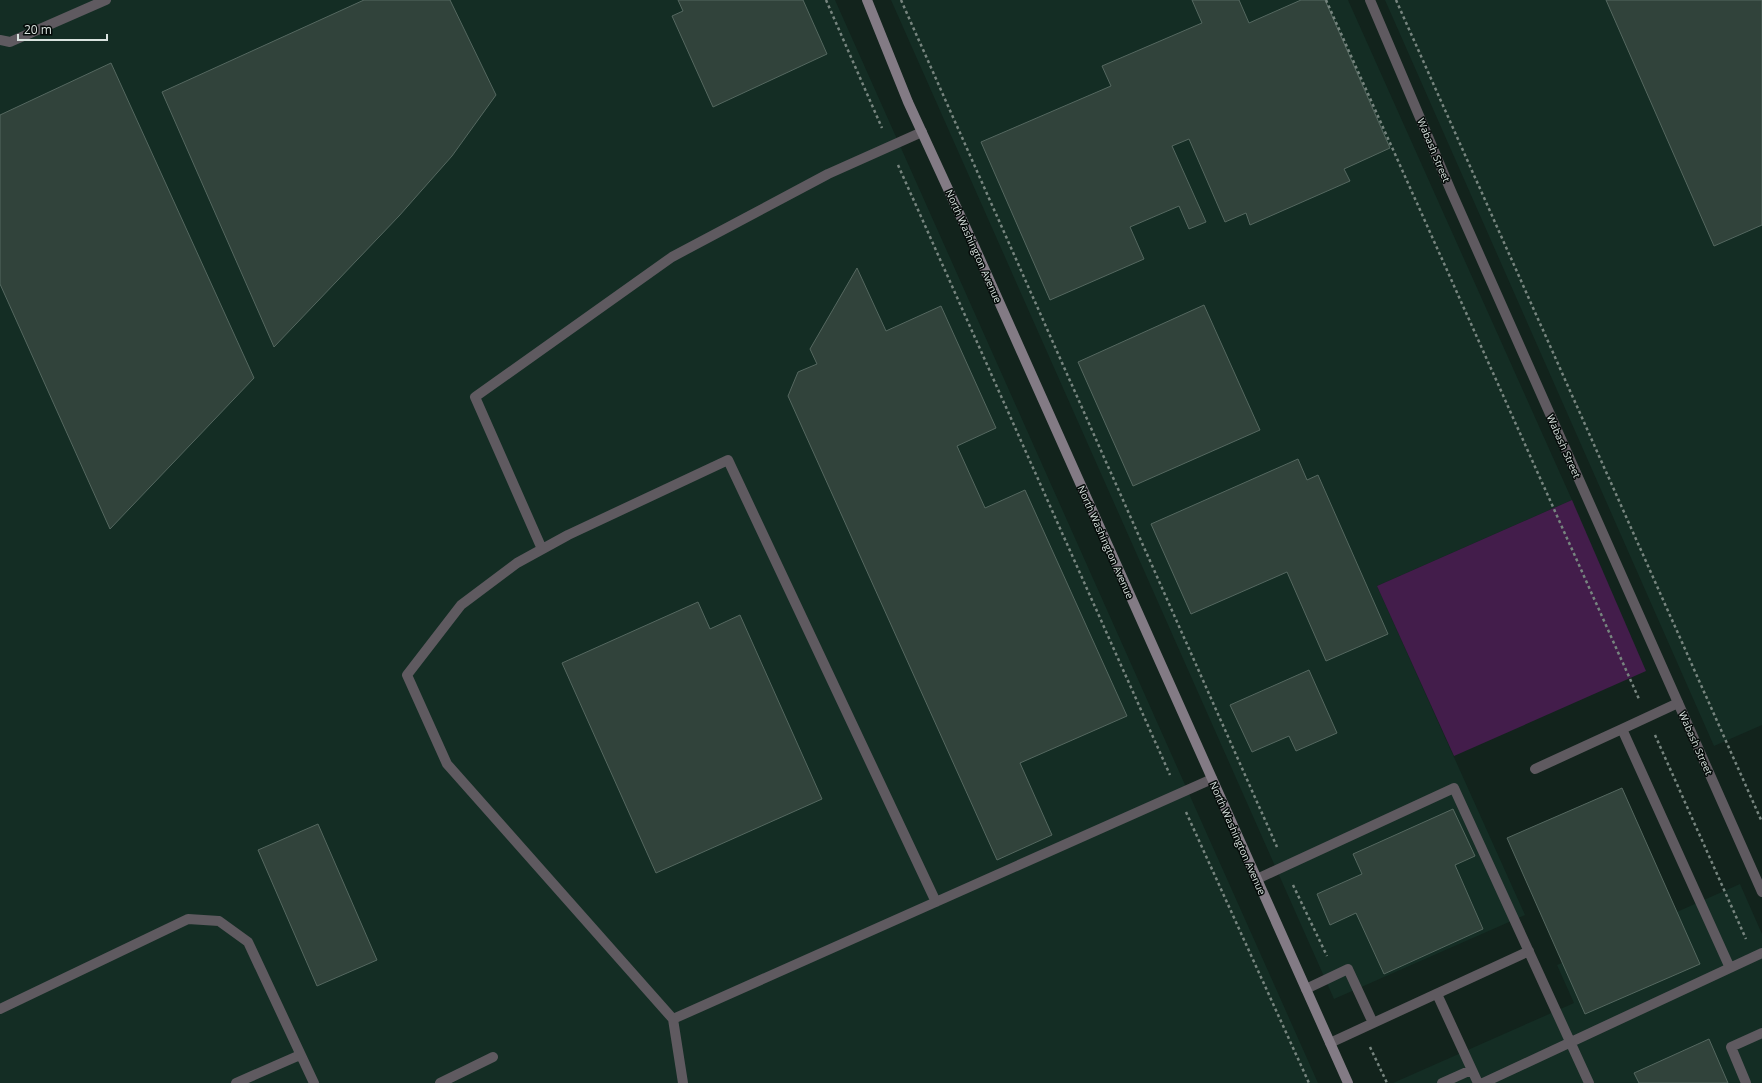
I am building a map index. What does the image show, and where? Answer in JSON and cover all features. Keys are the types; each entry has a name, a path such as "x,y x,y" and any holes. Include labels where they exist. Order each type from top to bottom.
{"street":[{"path":"0,40 10,42 106,0"},
{"name":"North Washington Avenue","path":"867,0 922,132 1348,1083"},
{"name":"Wabash Street","path":"1370,0 1451,191 1762,892"},
{"path":"542,549 475,398 672,257 828,174 922,132"},
{"path":"683,1083 673,1019 447,764 407,675 461,605 517,563 542,549 728,460 936,902"},
{"path":"1535,769 1678,703"},
{"path":"1622,729 1730,968"},
{"path":"673,1019 1212,779"},
{"path":"1257,879 1454,788 1589,1083"},
{"path":"0,1009 188,919 219,921 248,942 314,1083"},
{"path":"1330,1043 1528,951"},
{"path":"1482,1083 1571,1043 1758,954"},
{"path":"1306,989 1348,969 1373,1023"},
{"path":"1436,994 1478,1083"},
{"path":"1746,1083 1731,1047 1762,1033"},
{"path":"236,1083 300,1055"},
{"path":"440,1083 493,1057"},
{"path":"1442,1083 1471,1070"}],"path":[{"path":"826,0 1178,794 1309,1083"},
{"path":"901,0 1285,866 1336,975"},
{"path":"1326,0 1647,717 1758,954"},
{"path":"1396,0 1762,822"},
{"path":"1361,1029 1387,1083"}],"shaded area":[{"path":"0,0 835,0 1318,1083 0,1083"},
{"path":"891,0 1348,0 1572,500 1377,586 1525,915 1334,999"},
{"path":"1385,0 1762,0 1762,725 1714,746"},
{"path":"1572,500 1646,671 1454,756 1377,586"},
{"path":"1740,884 1762,934 1762,1083 1393,1083 1574,1003 1557,965"}],"building":[{"path":"364,0 450,0 496,95 452,156 399,216 274,347 162,92"},
{"path":"678,0 803,0 827,54 713,107 672,16 683,11"},
{"path":"1192,0 1239,0 1249,23 1301,0 1325,0 1390,148 1344,169 1350,181 1250,225 1246,213 1225,222 1189,139 1172,146 1206,222 1189,229 1179,206 1130,227 1144,259 1050,300 981,142 1111,86 1102,66 1202,23"},
{"path":"1606,0 1762,0 1762,225 1714,246"},
{"path":"111,63 254,378 110,529 0,284 0,115"},
{"path":"857,268 886,331 941,306 996,428 957,446 985,508 1025,490 1127,716 1020,763 1052,835 997,860 788,396 798,372 817,364 810,349"},
{"path":"1204,305 1260,430 1133,486 1078,362"},
{"path":"1298,459 1307,480 1318,475 1388,634 1326,661 1287,572 1191,614 1151,524"},
{"path":"698,602 710,629 740,615 822,799 656,873 562,663"},
{"path":"1309,670 1337,733 1296,751 1289,736 1252,752 1230,705"},
{"path":"1622,788 1700,964 1585,1014 1507,838"},
{"path":"1453,809 1475,856 1455,865 1483,929 1384,974 1356,913 1330,925 1317,894 1362,874 1353,854"},
{"path":"318,824 377,960 317,986 258,850"},
{"path":"1709,1039 1728,1083 1639,1083 1634,1073"}]}
